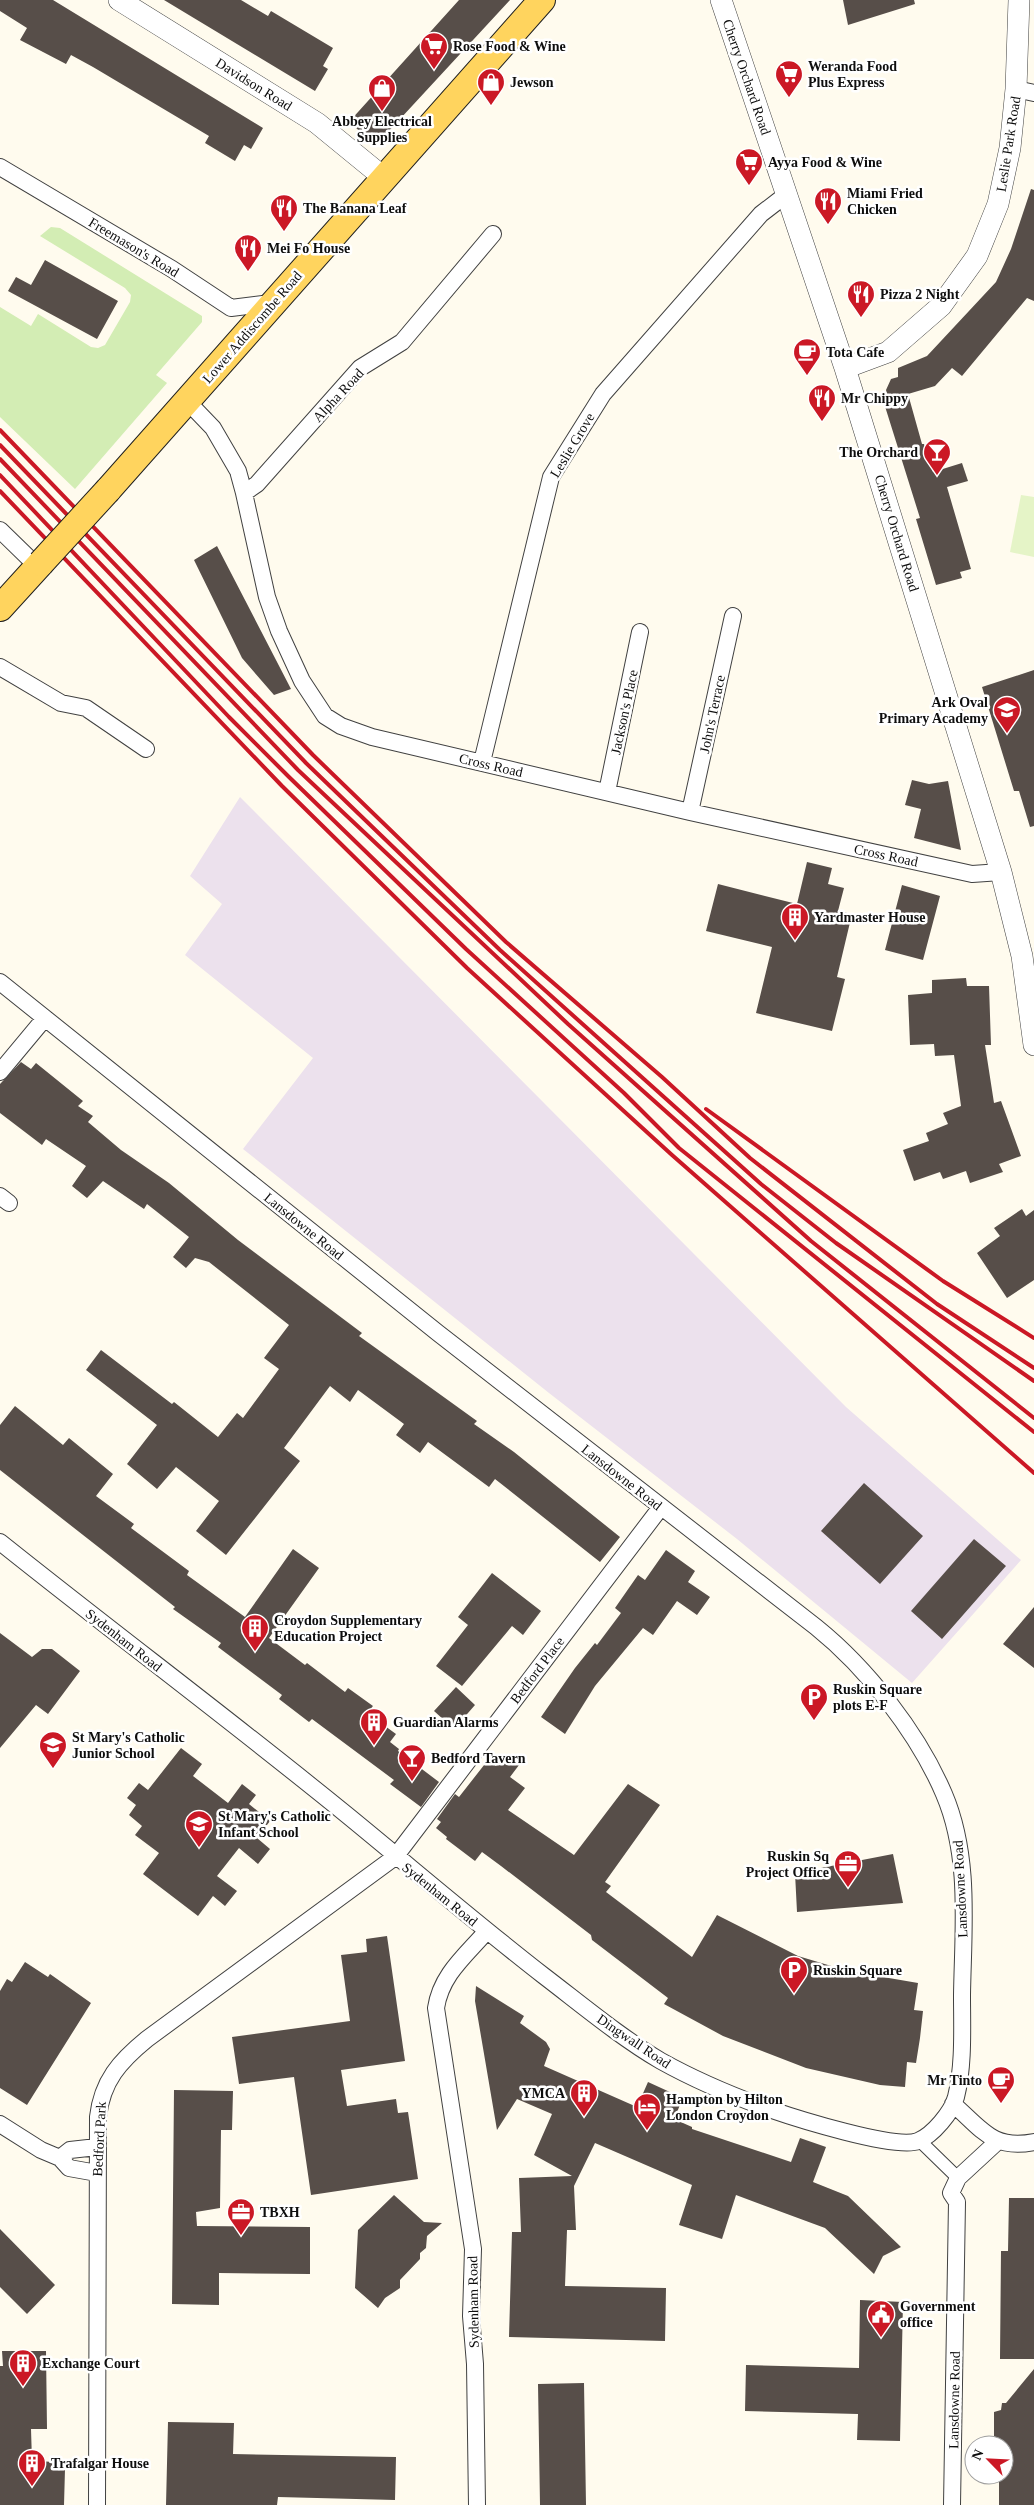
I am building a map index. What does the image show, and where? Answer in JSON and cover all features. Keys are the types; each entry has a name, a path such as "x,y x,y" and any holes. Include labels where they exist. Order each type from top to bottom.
{"main road":[{"name":"Lower Addiscombe Road","path":"0,608 188,402 271,303 534,3"}],"street":[{"name":"Davidson Road","path":"119,0 317,123 383,177"},
{"name":"Cherry Orchard Road","path":"721,0 788,194 845,368 1001,872 1022,956 1034,1045"},
{"name":"Leslie Park Road","path":"845,368 888,352 921,324 941,306 977,256 998,204 1025,91 1019,0"},
{"name":"Freemason's Road","path":"0,167 172,269 231,308 271,303"},
{"name":"Leslie Grove","path":"482,762 551,477 603,394 761,214 788,194"},
{"name":"Alpha Road","path":"244,493 257,484 360,368 402,342 493,234"},
{"name":"Cross Road","path":"188,402 213,428 238,471 267,598 293,664 319,709 334,722 372,737 690,812 972,874 1001,872"},
{"path":"0,530 39,565"},
{"name":"John's Terrace","path":"690,812 733,616"},
{"name":"Jackson's Place","path":"607,792 640,632"},
{"path":"0,667 61,703 86,708 146,749"},
{"name":"Lansdowne Road","path":"0,982 430,1327 844,1650 870,1678 906,1728 926,1760 944,1795 955,1826 961,1858 963,1925 960,2070 953,2104 939,2122 919,2140"},
{"path":"0,1072 45,1018"},
{"name":"Bedford Place","path":"395,1857 661,1507"},
{"name":"Sydenham Road","path":"0,1542 346,1815 486,1932 446,1977 440,1990 436,2008 472,2249 471,2316 475,2364 477,2505"},
{"name":"Bedford Park","path":"97,2505 96,2173 98,2117 102,2093 110,2076 124,2059 147,2039 395,1857"},
{"name":"Dingwall Road","path":"486,1932 640,2048 684,2073 794,2117 890,2141 911,2142 919,2140"},
{"path":"953,2104 997,2142 1021,2144 1034,2142"},
{"path":"0,2124 41,2150 60,2158 69,2168 96,2173"},
{"path":"919,2140 958,2178 997,2142"},
{"path":"60,2158 70,2150 97,2146"},
{"name":"Lansdowne Road","path":"952,2505 957,2202 951,2193 958,2178"}],"shaded area":[{"path":"240,797 846,1407 1021,1560 912,1683 737,1539 549,1393 243,1149 313,1058 185,955 222,904 190,876"}],"green space":[{"path":"51,227 60,228 202,316 202,322 156,375 167,383 75,489 0,417 0,307 31,326 38,314 91,347 98,348 105,345 130,302 131,295 125,288 40,236"},
{"path":"1021,495 1034,497 1034,557 1010,552"}],"building":[{"path":"0,0 53,0 263,128 251,149 244,145 235,161 205,143 209,136 93,67 71,55 66,64 20,40 27,28 0,11"},
{"path":"164,0 241,0 268,16 271,11 333,48 323,66 328,69 315,91"},
{"path":"459,0 510,0 376,145 349,122"},
{"path":"843,0 914,0 915,4 848,25"},
{"path":"1031,189 1034,190 1034,301 1027,298 962,376 952,368 935,386 908,394 922,444 924,444 933,472 962,463 968,481 947,487 971,569 960,572 962,578 936,585 916,519 920,518 883,400 888,398 886,390 891,379 898,377 898,368 927,356 996,282 1011,249"},
{"path":"45,260 118,301 97,339 8,291 16,277 31,285"},
{"path":"217,546 291,689 274,695 242,658 194,560"},
{"path":"1034,670 1034,826 1030,827 1019,791 1014,791 982,687"},
{"path":"912,780 929,784 948,781 961,850 914,838 921,809 905,805"},
{"name":"Yardmaster House","path":"807,862 832,868 828,884 844,888 838,911 852,914 837,977 845,979 832,1031 756,1013 772,947 706,931 718,884 797,904"},
{"path":"902,885 940,896 923,960 885,950"},
{"path":"966,978 967,986 989,986 991,1045 985,1045 994,1103 1001,1101 1021,1156 999,1164 1003,1172 970,1183 966,1171 943,1179 940,1172 914,1181 903,1150 929,1141 926,1133 948,1124 943,1113 961,1106 954,1055 935,1056 934,1044 910,1045 908,995 932,993 932,980"},
{"path":"21,1062 31,1069 36,1063 83,1101 78,1106 93,1116 88,1122 121,1150 169,1183 238,1240 362,1333 359,1336 477,1421 474,1424 514,1452 620,1537 600,1562 495,1479 489,1487 428,1442 420,1453 396,1435 404,1424 358,1390 350,1402 330,1386 284,1448 300,1461 226,1555 196,1531 219,1501 176,1467 157,1489 127,1464 157,1425 86,1370 101,1350 172,1404 174,1402 218,1437 237,1413 243,1418 279,1369 264,1358 289,1325 209,1262 195,1258 186,1268 173,1257 189,1237 147,1204 144,1209 103,1181 87,1198 72,1186 86,1166 46,1139 42,1145 0,1113 0,1084"},
{"path":"1022,1209 1026,1216 1034,1210 1034,1280 1007,1298 977,1253 1000,1236 994,1228"},
{"path":"15,1406 63,1445 69,1438 113,1474 96,1496 134,1524 131,1528 189,1571 187,1575 245,1617 293,1549 319,1568 269,1638 305,1665 307,1663 345,1692 348,1688 373,1706 367,1713 396,1734 390,1742 399,1749 398,1751 439,1782 421,1807 390,1784 394,1780 312,1719 309,1722 279,1699 282,1695 218,1647 221,1643 173,1609 175,1607 0,1470 0,1425"},
{"path":"864,1483 923,1536 880,1584 821,1531"},
{"path":"974,1539 1006,1566 942,1639 911,1611"},
{"path":"666,1550 695,1571 688,1582 710,1597 697,1615 677,1601 653,1635 643,1628 595,1686 565,1734 541,1717 575,1668 595,1643 597,1645 621,1613 615,1608 638,1575 645,1580"},
{"path":"492,1573 541,1611 523,1635 512,1626 462,1686 436,1666 468,1625 458,1617"},
{"path":"1034,1607 1034,1668 1003,1644"},
{"path":"0,1633 32,1657 42,1649 52,1649 80,1671 48,1714 36,1705 0,1748"},
{"path":"456,1687 475,1705 454,1729 434,1711"},
{"name":"St Mary's Catholic Infant School","path":"181,1748 202,1764 193,1776 228,1803 242,1784 256,1795 249,1804 270,1821 257,1838 270,1849 258,1864 239,1848 217,1876 237,1891 225,1906 213,1896 198,1916 143,1874 159,1853 135,1835 142,1826 129,1815 136,1805 127,1798 139,1783 148,1790"},
{"path":"505,1754 519,1765 510,1777 525,1788 508,1810 574,1855 628,1784 660,1805 605,1882 611,1886 606,1892 692,1957 717,1915 798,1956 848,1971 918,1983 914,2010 923,2011 920,2038 916,2063 907,2062 905,2087 880,2085 806,2068 723,2036 664,2004 668,1998 592,1940 591,1935 482,1852 475,1861 446,1839 447,1837 436,1828 441,1822 437,1819 455,1794 459,1797 488,1760 496,1766"},
{"name":"Ruskin Sq Project Office","path":"893,1854 903,1903 797,1912 795,1873"},
{"path":"387,1936 405,2061 341,2070 347,2106 396,2099 398,2113 408,2112 418,2179 311,2195 294,2077 239,2084 232,2037 350,2021 341,1955 367,1952 366,1939"},
{"path":"25,1962 48,1977 50,1974 91,2003 27,2105 0,2088 0,1991 7,1979 12,1982"},
{"path":"476,1986 524,2016 520,2023 546,2042 550,2049 544,2066 637,2107 648,2082 683,2098 674,2119 692,2127 692,2129 791,2162 800,2138 826,2147 813,2182 848,2196 901,2247 883,2256 874,2274 825,2228 736,2195 722,2239 679,2225 692,2185 595,2143 574,2186 576,2230 567,2230 565,2286 666,2288 665,2341 509,2337 512,2232 521,2232 519,2178 572,2176 534,2155 552,2114 517,2099 497,2130 475,2001"},
{"name":"TBXH","path":"174,2090 233,2091 232,2130 221,2130 220,2208 196,2212 197,2226 310,2227 310,2274 219,2273 219,2305 172,2304"},
{"path":"394,2195 424,2222 442,2223 427,2236 426,2248 420,2253 420,2259 400,2280 400,2288 385,2298 378,2308 355,2288 358,2230"},
{"path":"1009,2198 1034,2198 1034,2359 1000,2359 1001,2251 1008,2251"},
{"path":"0,2229 55,2285 27,2314 0,2287"},
{"path":"860,2300 903,2302 900,2441 857,2440 858,2414 745,2411 746,2365 859,2368"},
{"path":"2,2351 46,2351 47,2429 31,2429 32,2461 58,2462 58,2468 65,2469 64,2505 0,2505 0,2366 3,2366"},
{"path":"1034,2369 1034,2505 999,2505 999,2485 1014,2485 1014,2435 994,2435 994,2412 1001,2410 1002,2403 1006,2403"},
{"path":"584,2383 586,2505 540,2505 538,2384"},
{"path":"168,2422 234,2423 233,2454 396,2457 395,2500 278,2497 277,2505 166,2505"}],"railway":[{"path":"0,430 313,755 506,942 662,1077 750,1158 937,1304 1034,1368"},
{"path":"0,445 306,763 500,950 761,1184 836,1243 1034,1381"},
{"path":"0,459 298,770 568,1024 811,1241 1034,1418"},
{"path":"0,475 229,717 289,777 466,949 624,1093 679,1148 1034,1432"},
{"path":"0,491 282,786 467,968 672,1155 1034,1473"},
{"path":"706,1109 943,1281 1034,1338"}],"place":[{"name":"Rose Food & Wine","path":"434,70"},
{"name":"Weranda Food Plus Express","path":"789,98"},
{"name":"Jewson","path":"491,106"},
{"name":"Abbey Electrical Supplies","path":"382,112"},
{"name":"Ayya Food & Wine","path":"749,186"},
{"name":"Miami Fried Chicken","path":"828,225"},
{"name":"The Banana Leaf","path":"284,232"},
{"name":"Mei Fo House","path":"248,272"},
{"name":"Pizza 2 Night","path":"861,318"},
{"name":"Tota Cafe","path":"807,376"},
{"name":"Mr Chippy","path":"822,422"},
{"name":"The Orchard","path":"937,476"},
{"name":"Ark Oval Primary Academy","path":"1007,734"},
{"name":"Yardmaster House","path":"795,941"},
{"name":"Croydon Supplementary Education Project","path":"255,1652"},
{"name":"Ruskin Square plots E-F","path":"814,1721"},
{"name":"Guardian Alarms","path":"374,1746"},
{"name":"St Mary's Catholic Junior School","path":"53,1769"},
{"name":"Bedford Tavern","path":"412,1782"},
{"name":"St Mary's Catholic Infant School","path":"199,1848"},
{"name":"Ruskin Sq Project Office","path":"848,1888"},
{"name":"Ruskin Square","path":"794,1994"},
{"name":"Mr Tinto","path":"1001,2104"},
{"name":"YMCA","path":"584,2117"},
{"name":"Hampton by Hilton London Croydon","path":"647,2131"},
{"name":"TBXH","path":"241,2236"},
{"name":"Government office","path":"881,2338"},
{"name":"Exchange Court","path":"23,2387"},
{"name":"Trafalgar House","path":"32,2487"}]}
